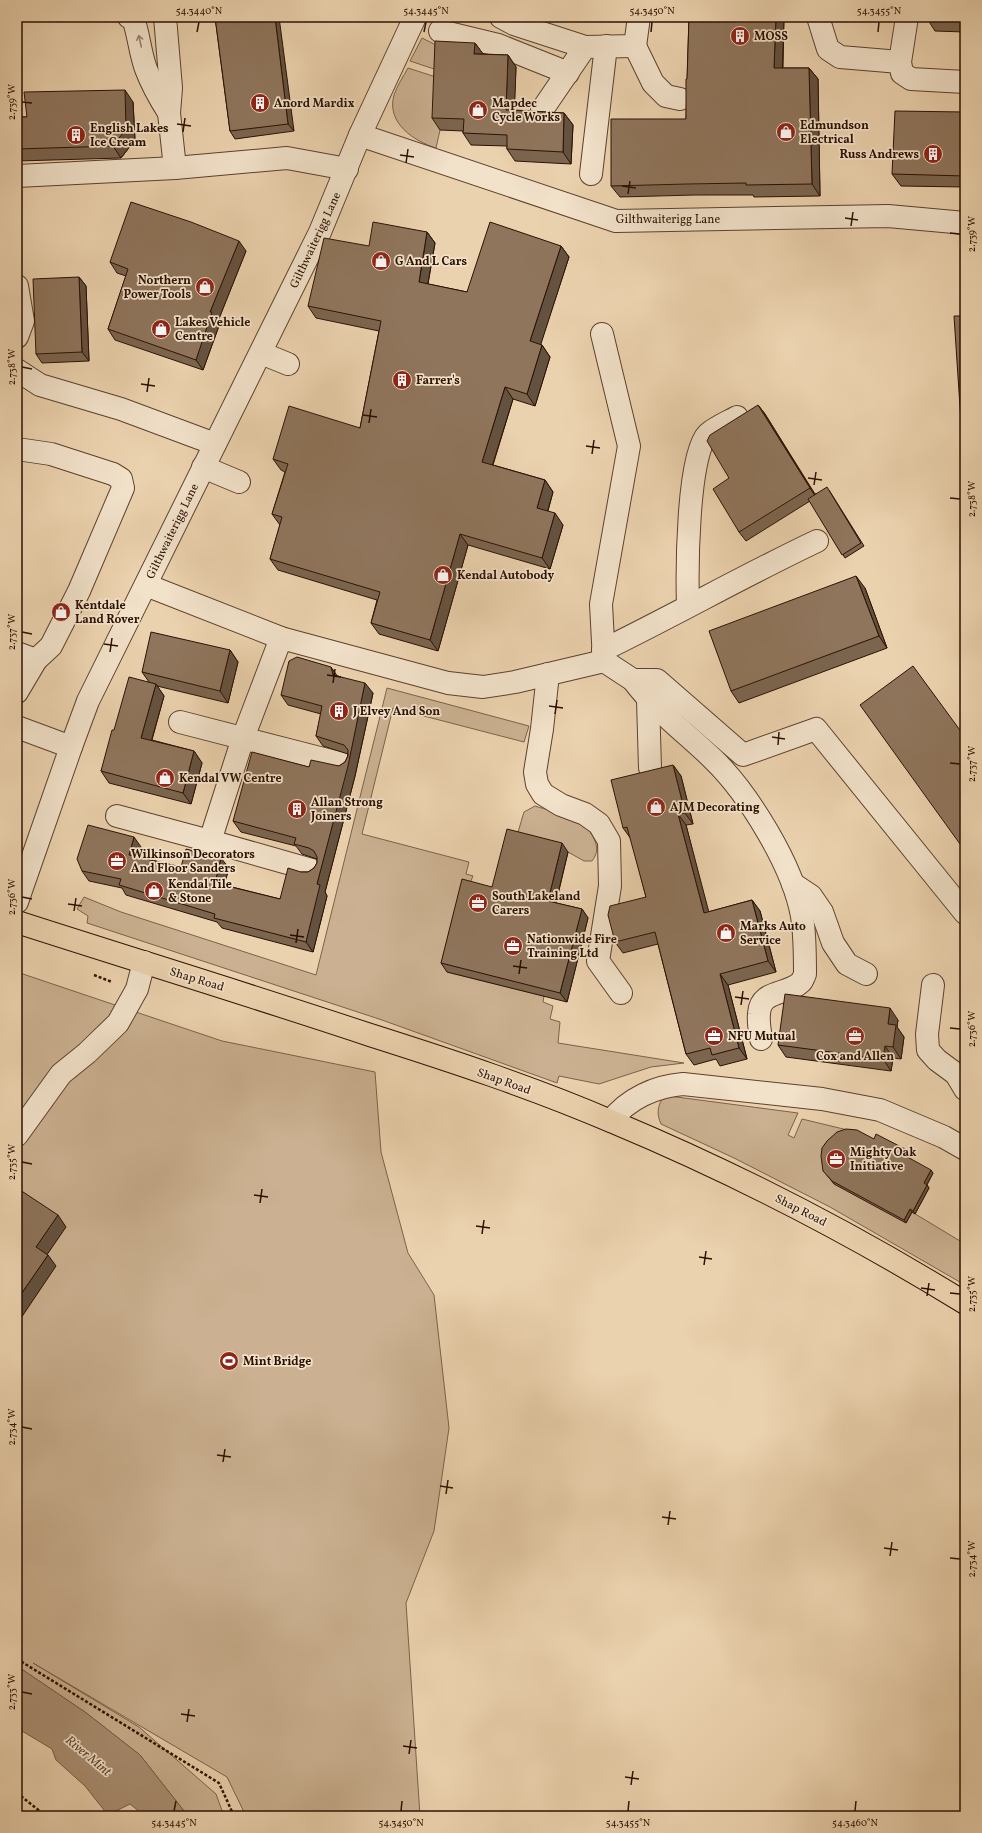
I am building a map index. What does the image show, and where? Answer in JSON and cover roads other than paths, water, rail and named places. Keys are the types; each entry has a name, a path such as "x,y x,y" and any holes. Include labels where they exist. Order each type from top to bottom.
{"highway":[{"name":"Shap Road","path":"17,922 439,1057 611,1121 743,1181 832,1226 965,1303"}],"street":[{"path":"129,17 133,18 137,28 146,68 154,88 169,113"},
{"path":"165,17 171,88 169,113 175,168"},
{"name":"Gilthwaiterigg Lane","path":"17,902 88,701 203,467 261,354 320,232 360,135 415,17"},
{"path":"501,17 514,24 596,47 635,46"},
{"path":"639,17 635,46 653,83 666,96 680,99"},
{"path":"818,17 828,49 840,57 900,62"},
{"path":"907,17 900,62 902,73 911,79 965,82"},
{"path":"440,31 498,45 568,73"},
{"path":"542,110 568,73 596,47"},
{"path":"591,174 596,47"},
{"name":"Gilthwaiterigg Lane","path":"360,135 616,220 888,216 965,223"},
{"path":"17,176 175,168 287,158 347,169"},
{"path":"17,286 23,321 17,337"},
{"path":"602,334 629,446 601,604 604,655 633,680 648,700 714,760 737,787 752,806 793,884 802,916 805,974 801,982 786,990 769,995 761,1002 758,1013 761,1039"},
{"path":"261,354 288,364"},
{"path":"17,370 40,385 121,409 215,444"},
{"path":"688,606 687,558 695,468 700,446 708,434 737,417"},
{"path":"17,449 51,454 113,474 121,479 123,488 79,591 58,633 51,646 27,657 17,692"},
{"path":"203,467 239,482"},
{"path":"146,585 281,638 448,683 483,687 515,682 548,674 604,655 688,606 758,569 817,541"},
{"path":"210,841 243,738 281,638"},
{"path":"548,674 542,729 535,772 537,784 543,794 561,805 585,814 599,824 608,841 610,886 598,960 621,993"},
{"path":"633,680 657,680 744,755 816,729 965,913"},
{"path":"648,700 650,768"},
{"path":"180,722 343,764"},
{"path":"17,727 71,747"},
{"path":"117,816 312,870"},
{"path":"793,884 811,896 822,912 833,943 847,964 866,974"},
{"path":"17,1135 61,1074 87,1053 118,1023 137,989 144,962"},
{"path":"933,986 926,1034 928,1050 937,1060 956,1074 965,1089"},
{"path":"611,1121 620,1109 642,1096 667,1085 683,1084 822,1099 880,1110 944,1138 965,1149"}],"water":[{"name":"River Mint","path":"17,1666 85,1712 140,1755 188,1816 145,1816 130,1804 108,1815 85,1786 56,1760 52,1749 17,1728"}],"place":[{"name":"MOSS","path":"740,36"},
{"name":"Anord Mardix","path":"260,103"},
{"name":"Mapdec Cycle Works","path":"478,110"},
{"name":"Edmundson Electrical","path":"786,132"},
{"name":"English Lakes Ice Cream","path":"76,135"},
{"name":"Russ Andrews","path":"933,154"},
{"name":"G And L Cars","path":"381,261"},
{"name":"Northern Power Tools","path":"205,287"},
{"name":"Lakes Vehicle Centre","path":"161,329"},
{"name":"Farrer's","path":"402,380"},
{"name":"Kendal Autobody","path":"443,575"},
{"name":"Kentdale Land Rover","path":"61,612"},
{"name":"J Elvey And Son","path":"339,711"},
{"name":"Kendal VW Centre","path":"165,778"},
{"name":"AJM Decorating","path":"656,807"},
{"name":"Allan Strong Joiners","path":"297,809"},
{"name":"Wilkinson Decorators And Floor Sanders","path":"117,861"},
{"name":"Kendal Tile & Stone","path":"154,891"},
{"name":"South Lakeland Carers","path":"478,903"},
{"name":"Marks Auto Service","path":"726,933"},
{"name":"Nationwide Fire Training Ltd","path":"513,946"},
{"name":"NFU Mutual","path":"714,1036"},
{"name":"Cox and Allen","path":"855,1036"},
{"name":"Mighty Oak Initiative","path":"836,1159"},
{"name":"Mint Bridge","path":"229,1361"}]}
